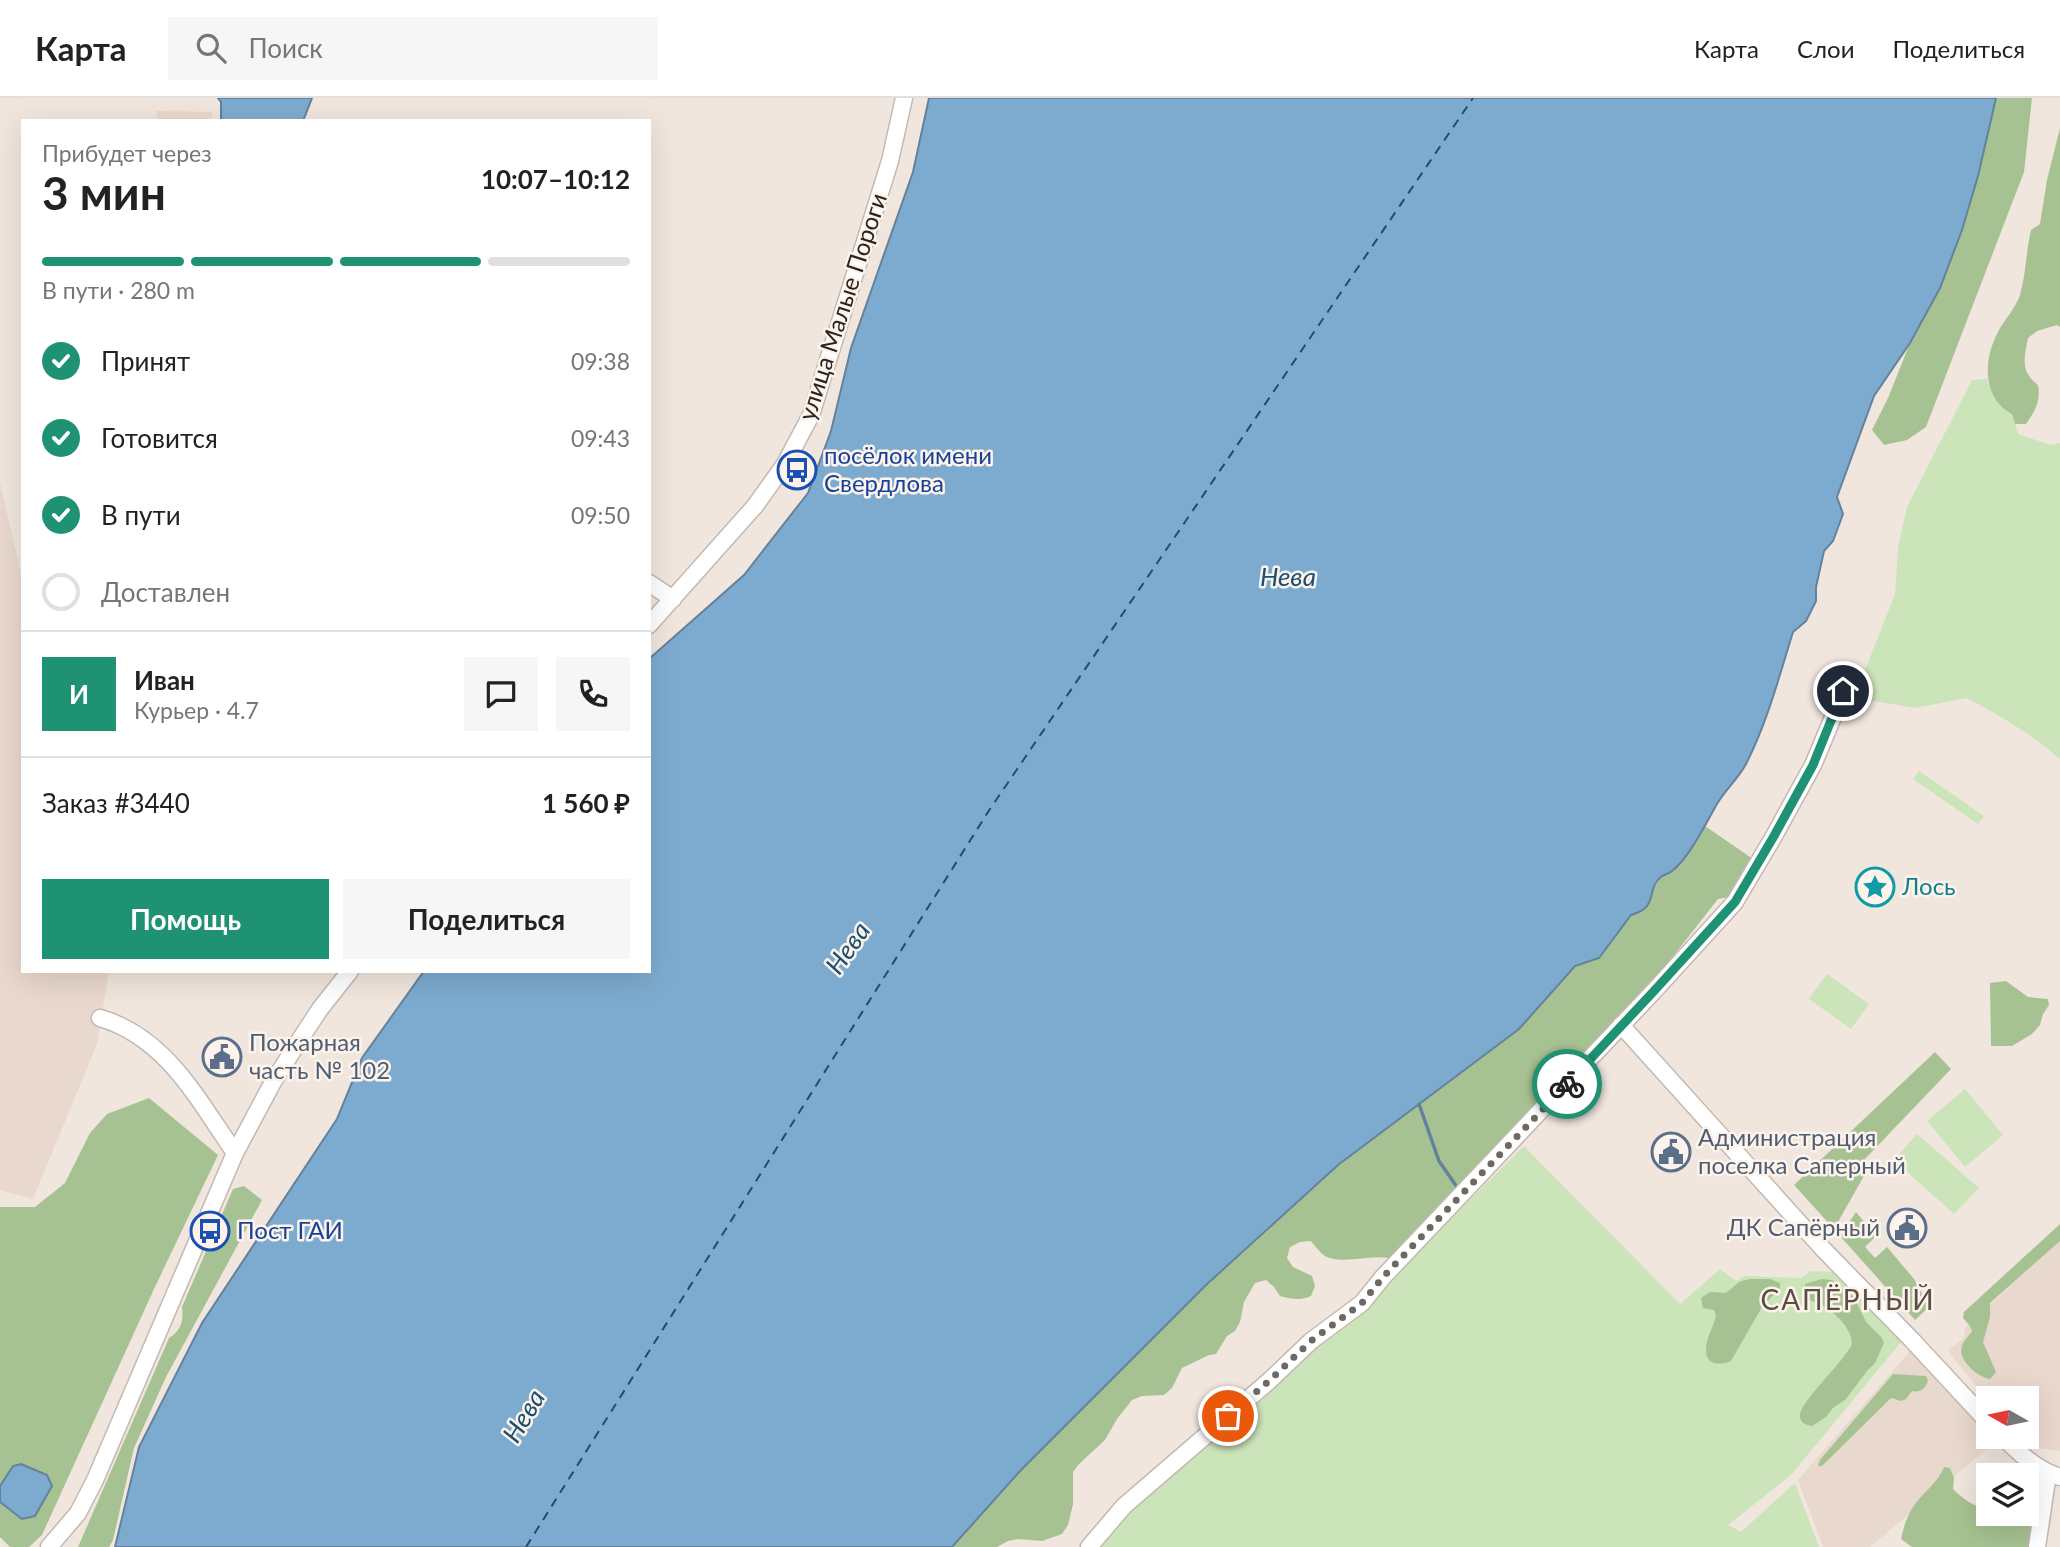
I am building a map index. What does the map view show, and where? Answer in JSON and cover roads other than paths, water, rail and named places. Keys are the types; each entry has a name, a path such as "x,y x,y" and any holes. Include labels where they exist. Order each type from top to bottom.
{"street":[{"name":"улица Малые Пороги","path":"651,623 755,506 785,464 811,415 890,162 904,98"},
{"path":"651,584 673,599"},
{"path":"1089,1547 1124,1506 1269,1381 1311,1341 1362,1303 1383,1277 1717,922 1743,890 1813,765 1843,691"},
{"path":"49,1547 78,1513 95,1480 235,1153 297,1044 348,973"},
{"path":"100,1018 119,1024 154,1046 173,1066 235,1153"},
{"path":"1621,1025 1823,1250 1976,1409"},
{"path":"2015,1449 2054,1475 2037,1547"}],"water":[{"path":"218,98 312,98 304,119 221,119 221,102"},
{"name":"Нева","path":"929,98 1996,98 1978,176 1962,230 1940,288 1910,343 1874,396 1837,497 1843,514 1833,541 1824,551 1816,587 1816,601 1806,621 1793,632 1778,683 1746,764 1720,799 1685,858 1657,881 1646,907 1631,915 1599,958 1575,966 1519,1029 1338,1165 1206,1285 1021,1470 952,1547 115,1547 139,1447 202,1323 337,1119 362,1058 423,973 651,973 651,657 744,575 808,493 831,431 851,348 913,172"},
{"path":"21,1464 47,1475 52,1486 35,1516 22,1519 0,1502 0,1486 13,1466"}],"waterway":[{"path":"1419,1104 1439,1161 1459,1190"}],"place":[{"name":"посёлок имени Свердлова","path":"797,470"},
{"name":"Лось","path":"1875,887"},
{"name":"Пожарная часть № 102","path":"222,1057"},
{"name":"Администрация поселка Саперный","path":"1671,1152"},
{"name":"ДК Сапёрный","path":"1907,1228"},
{"name":"Пост ГАИ","path":"210,1231"}],"district":[{"name":"САПЁРНЫЙ","path":"1848,1300"}]}
